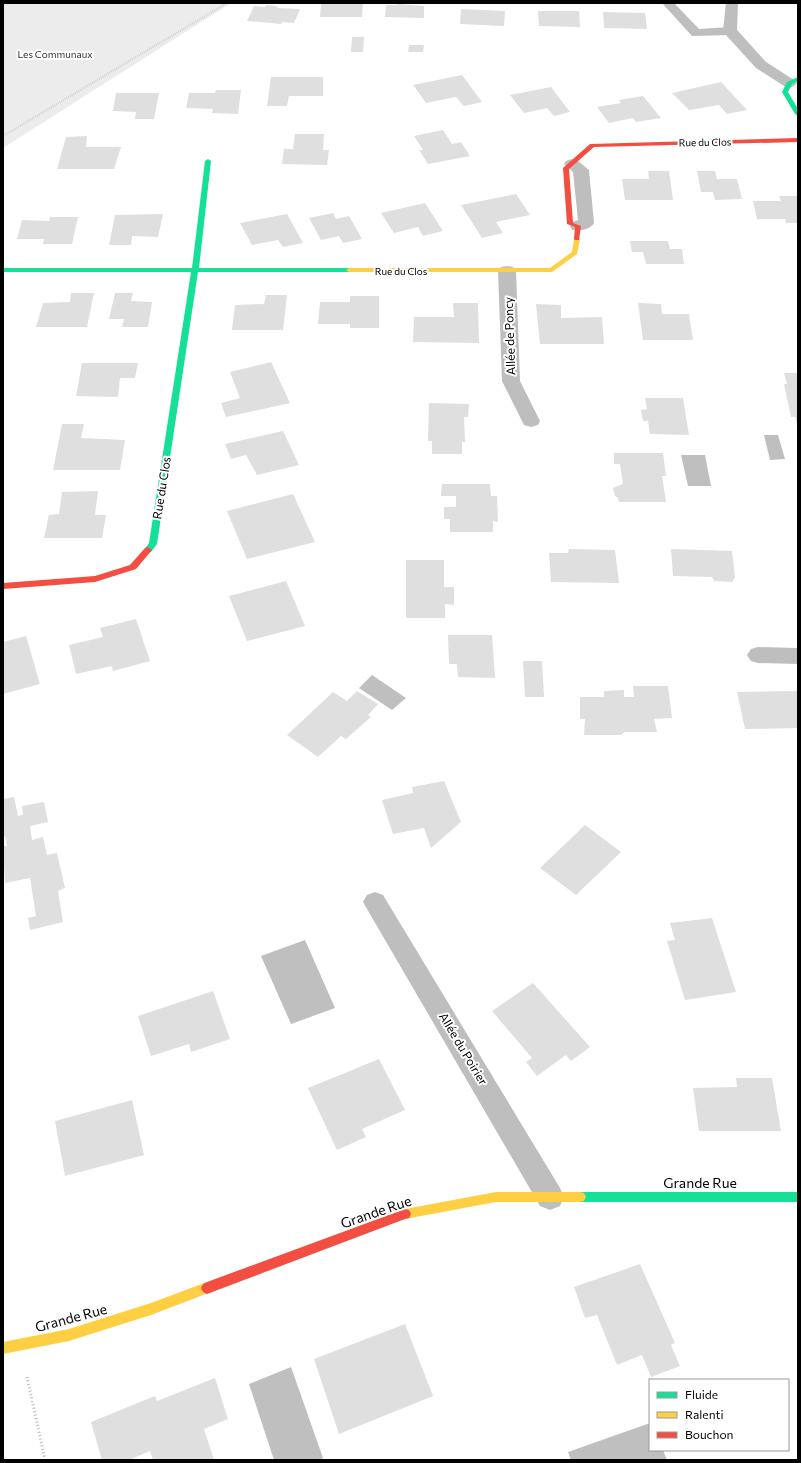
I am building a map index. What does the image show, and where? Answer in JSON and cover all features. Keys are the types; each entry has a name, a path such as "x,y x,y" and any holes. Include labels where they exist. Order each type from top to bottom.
{"street":[{"path":"732,4 730,31 761,66 795,79 785,92 798,114"},
{"name":"Rue du Clos","path":"3,270 195,272 552,270 575,253 578,226 586,223 581,170 572,164 592,145 798,140"},
{"name":"Rue du Clos","path":"3,586 95,579 133,567 153,544 195,272 208,161"},
{"name":"Allée de Poncy","path":"507,271 511,381 531,421"},
{"path":"758,655 798,656"},
{"name":"Allée du Poirier","path":"375,902 550,1197"},
{"name":"Grande Rue","path":"3,1348 69,1335 151,1309 407,1213 496,1197 798,1197"}],"lane":[{"path":"668,3 696,33 730,31"}],"path":[{"path":"3,136 227,3"},
{"path":"20,1345 44,1460"}],"green space":[{"name":"Les Communaux","path":"3,3 231,3 3,148"}],"shaded area":[{"path":"764,435 778,435 785,459 770,460"},
{"path":"681,455 705,455 711,486 688,486"},
{"path":"372,675 406,698 392,710 359,688"},
{"path":"305,940 335,1008 291,1024 261,956"},
{"path":"291,1367 323,1458 319,1460 274,1460 249,1384"},
{"path":"649,1423 649,1451 663,1451 667,1460 571,1460 568,1452"}],"building":[{"path":"321,3 363,3 362,17 320,17"},
{"path":"397,4 424,6 424,18 385,17 386,5"},
{"path":"266,5 278,6 277,8 300,9 294,23 282,22 281,24 247,21 254,6 265,7"},
{"path":"461,9 505,11 504,26 460,24"},
{"path":"538,11 579,11 580,27 539,26"},
{"path":"603,12 645,13 647,29 604,28"},
{"path":"352,37 364,37 363,52 351,52"},
{"path":"409,45 424,45 423,52 408,52"},
{"path":"462,75 482,102 464,106 456,97 426,103 413,85"},
{"path":"271,77 323,77 323,96 289,96 287,106 267,106"},
{"path":"721,82 747,110 727,114 719,105 689,110 672,93"},
{"path":"551,87 570,112 554,116 547,108 524,113 510,95"},
{"path":"216,90 241,90 238,114 212,113 213,109 186,108 189,93 215,93"},
{"path":"116,93 159,93 154,119 135,119 136,112 113,111"},
{"path":"643,96 661,118 636,122 633,118 609,123 597,107 621,103 619,100"},
{"path":"443,130 452,144 461,142 470,156 428,164 419,150 423,150 414,136"},
{"path":"295,134 324,134 323,150 329,150 327,165 282,164 284,149 293,149"},
{"path":"87,136 86,147 121,147 114,169 57,169 66,137"},
{"path":"648,171 669,171 673,200 625,200 622,179 649,179"},
{"path":"697,171 715,171 717,179 737,179 742,199 715,200 713,192 701,192"},
{"path":"516,194 530,215 496,222 503,233 482,238 461,205"},
{"path":"779,196 798,196 798,223 786,223 785,219 757,219 753,201 781,201"},
{"path":"425,203 443,231 423,236 418,227 394,233 381,213"},
{"path":"333,213 336,219 349,216 362,239 343,243 339,236 321,240 309,218"},
{"path":"163,214 158,237 132,236 131,245 109,245 115,215"},
{"path":"287,214 303,243 283,247 278,240 252,245 240,223"},
{"path":"50,217 78,217 72,244 43,244 44,239 17,239 22,220 49,221"},
{"path":"630,241 668,241 670,249 682,249 684,264 646,264 643,252 632,252"},
{"path":"71,293 94,293 87,327 36,327 43,303 70,302"},
{"path":"115,293 133,293 131,301 152,302 148,327 122,327 124,319 109,319"},
{"path":"266,295 287,295 283,330 232,330 235,305 264,304"},
{"path":"350,296 379,296 379,328 350,328 350,324 318,324 320,302 350,302"},
{"path":"453,303 478,303 479,343 413,342 414,317 454,317"},
{"path":"638,303 661,304 662,314 689,314 693,340 643,340"},
{"path":"536,304 561,305 561,318 602,317 604,344 540,344"},
{"path":"271,362 290,403 226,417 221,403 240,398 230,372"},
{"path":"82,363 138,363 135,378 120,378 118,397 76,396"},
{"path":"784,373 798,373 798,427 795,417 791,417 784,384 787,384"},
{"path":"645,398 683,398 689,435 650,434 648,421 643,421 641,410 647,409"},
{"path":"429,403 469,404 468,417 464,417 465,442 462,442 462,454 432,454 432,441 428,441"},
{"path":"62,424 84,424 81,438 125,440 120,470 53,470"},
{"path":"283,431 299,465 257,475 246,455 231,459 225,444"},
{"path":"614,453 663,453 666,476 662,476 666,502 619,502 618,498 615,496 613,488 623,484 620,464 614,464"},
{"path":"442,484 490,484 491,496 497,496 498,522 493,521 493,532 450,532 450,519 444,519 444,507 456,507 456,496 441,496"},
{"path":"98,491 95,515 106,515 102,538 44,538 49,515 59,514 62,492"},
{"path":"293,494 315,542 247,559 227,511"},
{"path":"569,549 615,550 619,583 551,582 549,553 568,553"},
{"path":"671,549 732,551 735,578 732,582 714,581 712,577 673,576"},
{"path":"406,560 444,560 444,587 454,587 454,605 445,604 445,618 406,618"},
{"path":"286,581 305,626 247,641 229,596"},
{"path":"136,619 150,661 113,671 112,666 76,674 69,645 103,637 100,628"},
{"path":"448,635 492,635 495,678 458,677 457,664 449,664"},
{"path":"26,636 40,684 3,694 3,642"},
{"path":"523,661 542,661 544,697 525,697"},
{"path":"633,686 668,686 672,718 654,719 657,732 624,732 621,735 584,735 585,719 580,719 580,697 604,697 604,691 624,690 624,697 634,697"},
{"path":"357,691 378,704 368,715 371,717 346,739 341,736 318,757 287,735 333,692 347,701"},
{"path":"798,691 798,728 745,729 737,692"},
{"path":"444,781 461,822 431,848 424,828 393,834 382,800 413,793 412,787"},
{"path":"14,797 18,816 23,815 22,806 44,802 48,822 30,826 32,840 43,837 47,855 57,853 65,888 58,891 63,922 30,930 28,918 36,916 30,878 5,883 3,846 7,846 5,836 3,836 3,799"},
{"path":"585,825 621,852 576,895 540,868"},
{"path":"712,918 736,992 685,1000 667,941 675,940 670,923"},
{"path":"533,983 590,1047 571,1061 566,1055 537,1076 526,1062 532,1058 492,1011"},
{"path":"213,991 230,1039 191,1052 189,1044 151,1056 138,1016"},
{"path":"379,1059 405,1110 362,1129 366,1137 337,1150 308,1088"},
{"path":"736,1078 772,1078 781,1131 699,1131 693,1088 737,1087"},
{"path":"132,1100 144,1155 65,1176 55,1121"},
{"path":"640,1264 675,1343 671,1345 680,1366 651,1377 642,1355 617,1365 597,1315 585,1318 574,1287"},
{"path":"405,1324 433,1396 339,1434 314,1359"},
{"path":"215,1378 228,1419 204,1429 214,1460 153,1460 150,1451 129,1460 102,1460 91,1422 155,1396 157,1401"}],"traffic: fast":[{"path":"798,79 789,83 785,92 798,114"},
{"path":"148,550 153,544 195,272 208,161"},
{"path":"3,270 349,270"},
{"path":"580,1197 798,1197"}],"traffic: slow":[{"path":"349,270 552,270 575,253 577,239"},
{"path":"405,1214 496,1197 580,1197"},
{"path":"3,1348 69,1335 151,1309 207,1288"}],"traffic: jam":[{"path":"577,239 578,226 570,224 566,168 592,145 798,140"},
{"path":"3,586 95,579 133,567 148,550"},
{"path":"207,1288 405,1214"}]}
